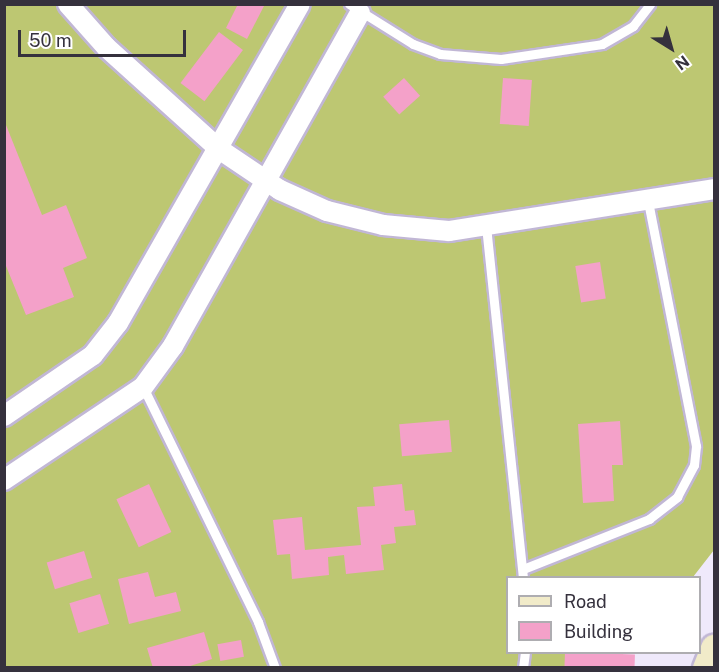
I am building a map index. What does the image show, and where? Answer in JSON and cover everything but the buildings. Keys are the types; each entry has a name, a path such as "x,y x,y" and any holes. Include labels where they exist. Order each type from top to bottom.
{"street":[{"path":"68,4 106,47 219,150 265,181 327,211 383,225 449,231 714,189"},
{"path":"4,416 93,355 118,323 219,150 300,4"},
{"path":"4,480 143,387 172,346 265,181 355,9"},
{"path":"706,668 714,648"}],"lane":[{"path":"355,9 440,54 501,59 602,44 633,26 650,4"},
{"path":"486,226 523,573 649,519 677,497 694,465 696,446 648,201"},
{"path":"143,387 258,622 275,668"}],"green space":[{"path":"4,5 714,5 714,550 694,576 506,576 506,654 623,654 610,667 5,667"}]}
